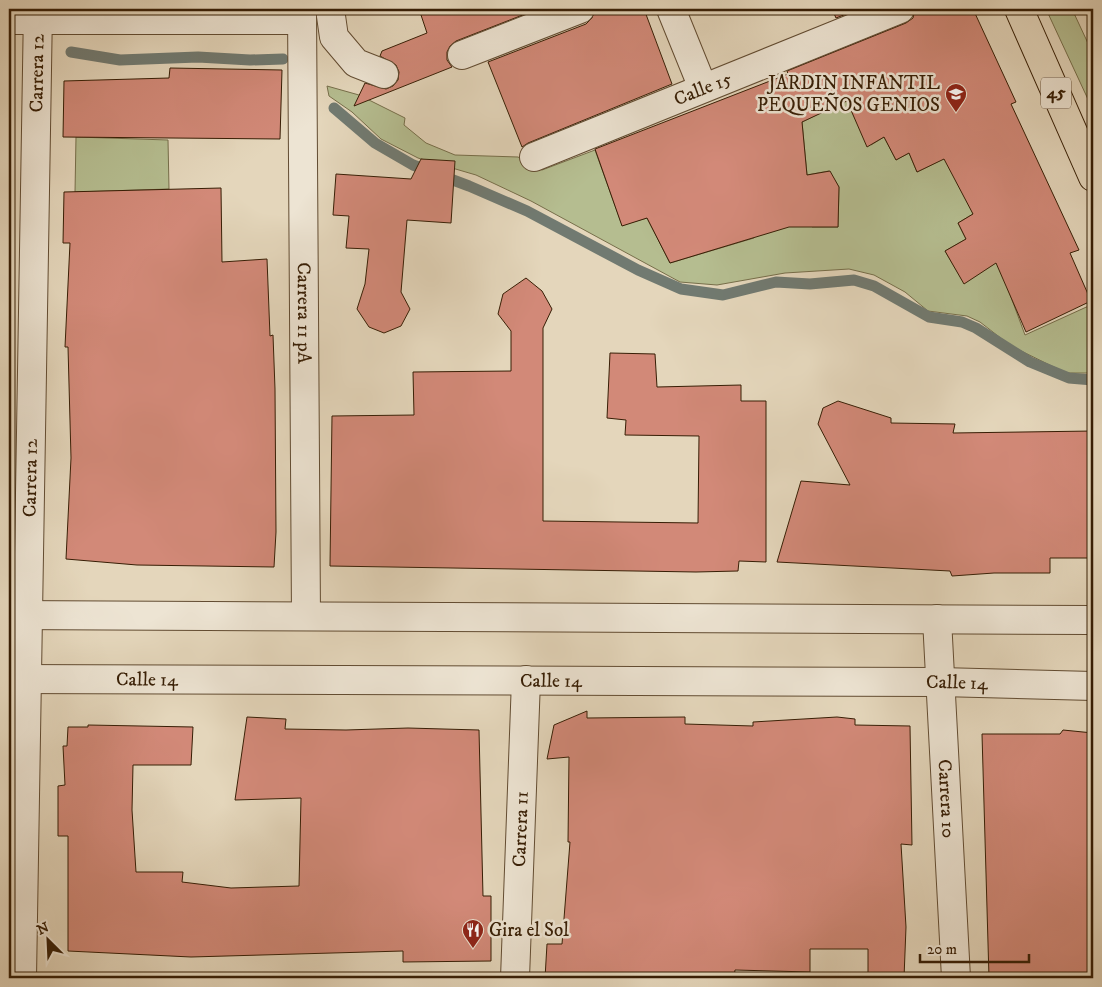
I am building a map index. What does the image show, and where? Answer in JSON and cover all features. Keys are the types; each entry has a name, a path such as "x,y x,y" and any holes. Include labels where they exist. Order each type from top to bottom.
{"highway":[{"name":"45","path":"1020,9 1093,177"}],"street":[{"path":"330,9 334,37 356,63 384,74"},
{"path":"462,55 580,9"},
{"path":"671,9 703,88"},
{"name":"Calle 15","path":"534,157 900,9"},
{"path":"9,20 37,15 302,14"},
{"name":"Carrera 11 pA","path":"302,14 306,616"},
{"name":"Carrera 12","path":"22,978 18,679 37,15"},
{"path":"19,616 1093,620"},
{"name":"Carrera 10","path":"936,619 956,978"},
{"name":"Calle 14","path":"18,679 940,682 1093,686"},
{"name":"Carrera 11","path":"515,978 526,680"}],"green space":[{"path":"1046,9 1072,9 1093,54 1093,110"},
{"path":"327,86 359,95 405,118 404,125 426,143 455,155 518,157 542,170 595,150 622,225 647,218 670,263 754,238 754,227 809,212 812,227 838,227 839,187 829,171 807,175 802,122 846,100 871,145 884,137 896,160 909,153 917,172 953,154 973,214 958,223 966,239 945,251 964,283 1009,254 1008,289 1025,335 1093,304 1093,373 1066,373 1011,346 980,322 967,316 928,311 905,292 874,275 849,269 785,273 717,285 680,282 531,201 476,175 418,158 381,139 352,112 329,96"},
{"path":"76,137 168,140 169,189 75,192"}],"building":[{"path":"419,9 538,9 456,41 447,52 447,60 452,67 354,106 365,83 386,89 393,86 398,80 399,72 396,65 380,56 382,51 427,33"},
{"path":"595,9 644,9 672,84 522,147 488,62 586,24 592,18"},
{"path":"832,9 859,9 836,18"},
{"path":"915,9 973,9 1016,102 1011,104 1079,250 1070,253 1091,301 1026,332 996,263 964,284 945,251 966,239 958,223 973,214 944,159 917,172 909,153 896,160 884,137 867,147 847,101 802,122 807,175 830,171 839,187 838,227 789,227 670,263 647,218 622,226 595,149 788,74 787,71 906,23 913,18"},
{"path":"170,68 282,70 280,139 63,137 64,81 169,78"},
{"path":"421,159 455,161 451,223 407,220 401,292 410,309 401,326 384,333 369,327 357,309 365,284 369,249 346,248 349,216 333,215 336,174 411,179"},
{"path":"221,188 222,262 267,259 270,336 273,335 275,389 276,532 274,567 137,565 66,559 71,458 68,347 65,347 70,243 63,243 64,192"},
{"path":"526,278 542,291 552,309 543,328 543,521 698,523 699,436 625,435 626,420 607,418 610,353 655,354 657,387 741,385 741,401 766,401 766,562 739,561 738,571 696,572 330,566 332,416 414,415 413,372 511,371 511,331 498,314 503,294"},
{"path":"838,401 891,418 891,423 955,424 953,433 1093,431 1093,558 1050,558 1050,573 994,573 952,576 950,571 777,562 801,481 850,485 818,424 823,408"},
{"path":"587,711 587,718 685,717 685,724 753,726 753,722 837,717 855,719 855,725 910,726 912,845 901,844 906,927 904,978 868,978 868,949 810,949 810,972 735,970 734,978 545,978 547,944 562,944 570,842 568,842 569,757 547,759 554,725"},
{"path":"247,717 286,719 285,729 408,728 479,730 483,896 491,896 491,961 403,962 403,951 191,957 68,951 68,836 58,836 58,786 65,785 63,746 67,746 68,727 88,727 88,725 193,727 191,765 133,765 132,810 136,872 183,872 182,882 231,888 299,886 301,798 235,800"},
{"path":"1063,730 1093,733 1093,978 989,978 982,734 1060,734"}],"waterway":[{"path":"71,52 120,60 198,57 250,60 283,59"},
{"path":"334,108 375,143 413,165 527,211 638,270 681,289 723,295 776,282 810,284 854,280 874,286 929,317 962,322 976,328 1030,362 1069,378 1093,380"}],"place":[{"name":"JARDIN INFANTIL PEQUEÑOS GENIOS","path":"956,113"},
{"name":"Gira el Sol","path":"473,949"}]}
